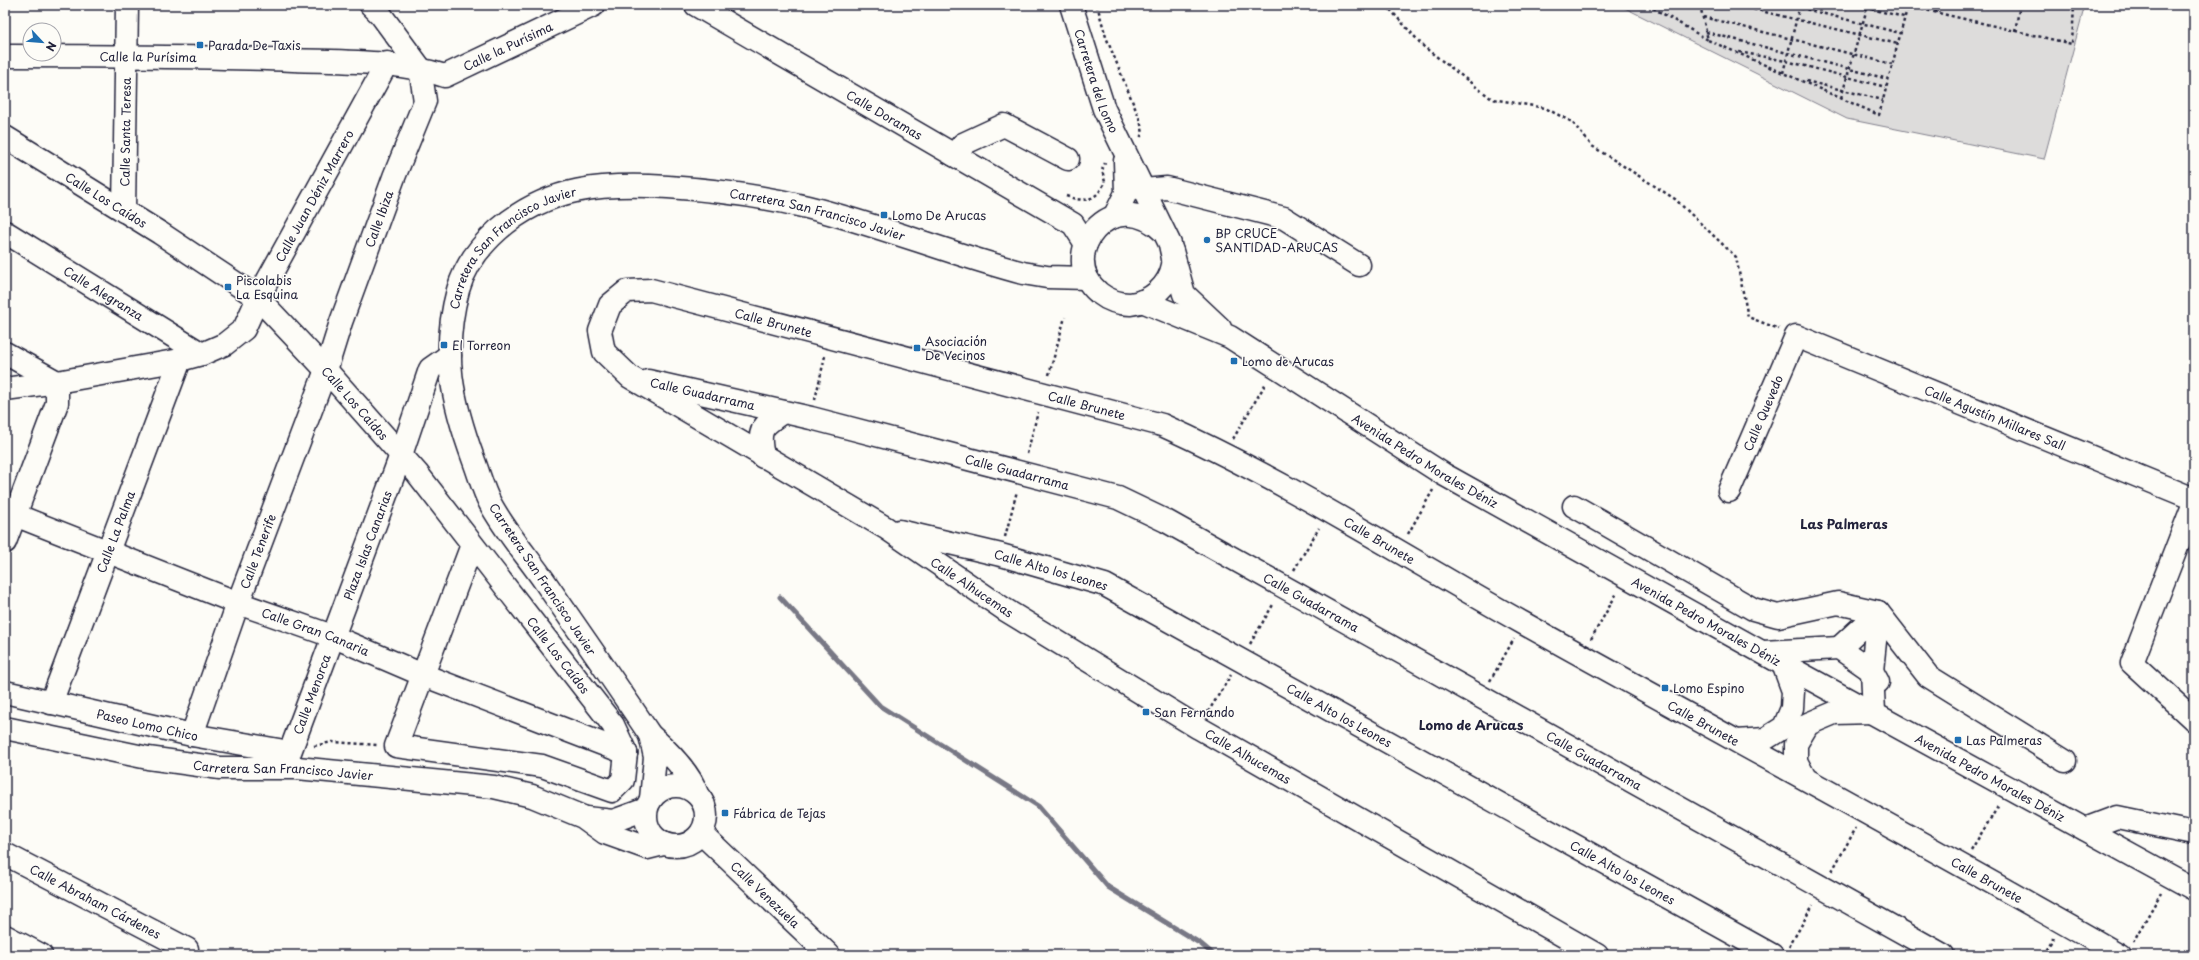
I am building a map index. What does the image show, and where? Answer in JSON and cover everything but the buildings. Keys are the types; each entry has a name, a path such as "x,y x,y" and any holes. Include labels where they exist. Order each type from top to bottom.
{"street":[{"name":"Calle Santa Teresa","path":"124,211 127,5"},
{"path":"371,5 382,15 420,68"},
{"name":"Calle la Purísima","path":"420,68 446,76 594,5"},
{"name":"Calle Doramas","path":"696,5 1073,224"},
{"name":"Carretera del Lomo","path":"1071,5 1104,109 1167,238"},
{"name":"Calle la Purísima","path":"5,56 126,56 387,63"},
{"path":"387,63 420,68"},
{"name":"Calle Juan Déniz Marrero","path":"5,388 57,382 180,360 202,354 225,344 244,329 258,298 387,63"},
{"name":"Calle Ibiza","path":"326,370 349,300 394,177 425,101 420,68"},
{"path":"954,155 963,144 1004,125 1068,159"},
{"name":"Calle Los Caídos","path":"5,137 124,211 258,298 326,370 401,455 613,725 626,753"},
{"path":"1047,277 1085,250 1092,232 1108,220 1126,193 1124,152"},
{"name":"Carretera San Francisco Javier","path":"697,794 694,784 663,746 650,735 490,503 460,424 451,385 450,331 461,281 469,261 485,242 515,215 549,198 576,190 606,185 702,189 799,205 878,227 1003,268 1047,277 1087,278"},
{"path":"1143,190 1167,188 1284,218 1359,265"},
{"path":"1167,238 1173,265 1169,278 1155,295 1142,302 1129,304 1116,302 1104,297 1094,289 1087,278 1085,250 1073,224 1108,220 1127,214 1141,216 1154,222 1167,238 1184,294 1230,337"},
{"name":"Calle Alegranza","path":"5,232 202,354"},
{"name":"Calle Brunete","path":"600,331 610,305 627,291 652,290 1044,392 1162,425 1224,453 1523,623 1962,865 2125,952"},
{"path":"1142,302 1230,337"},
{"name":"Calle Alhucemas","path":"600,331 604,352 630,377 763,457 886,528 1004,609 1199,728 1597,955"},
{"name":"Calle Quevedo","path":"1729,491 1796,336"},
{"name":"Calle Agustín Millares Sall","path":"1796,336 2194,498"},
{"name":"Avenida Pedro Morales Déniz","path":"1230,337 1443,474 1783,664 1874,712 2194,889"},
{"path":"5,354 57,382 56,403 10,513 5,542"},
{"name":"Plaza Islas Canarias","path":"332,636 401,455 430,369 450,355"},
{"name":"Calle La Palma","path":"51,703 180,360"},
{"name":"Calle Tenerife","path":"192,735 238,603 326,370"},
{"name":"Calle Guadarrama","path":"630,377 811,418 1118,498 1166,521 1943,955"},
{"path":"763,457 759,436 765,424 783,412"},
{"path":"2194,504 2132,663 2194,720"},
{"path":"1574,506 1752,609 1778,616 1838,603 1878,612 1928,676 2065,761"},
{"name":"Calle Gran Canaria","path":"10,513 238,603 332,636 423,675 626,753"},
{"name":"Calle Alto los Leones","path":"886,528 1000,555 1105,585 1772,955"},
{"path":"472,544 396,746 542,766 612,790 623,780 626,753"},
{"path":"1839,648 1878,612"},
{"path":"1805,778 1796,761 1796,744 1808,724 1834,713 1874,712 1872,671 1878,612"},
{"name":"Calle Menorca","path":"290,752 332,636"},
{"path":"1762,652 1839,648 1872,671 1901,727"},
{"path":"1737,741 1766,739 1784,726 1792,708 1793,691 1783,664"},
{"name":"Paseo Lomo Chico","path":"5,692 192,735 290,752"},
{"name":"Carretera San Francisco Javier","path":"5,728 148,758 220,768 297,768 494,787 532,796 583,817 613,821 649,804 655,757 650,735"},
{"path":"678,785 689,788 697,794 704,802 706,813 705,823 701,833 684,845 674,846 663,844 655,838 649,829 646,819 649,804 658,791 668,786 678,785"},
{"name":"Carretera San Francisco Javier","path":"583,817 604,833 647,848 663,844"},
{"path":"2085,829 2116,817 2194,833"},
{"name":"Calle Venezuela","path":"701,833 829,955"},
{"name":"Calle Abraham Cárdenes","path":"5,854 186,949"},
{"path":"5,936 41,955"}],"path":[{"path":"1063,195 1087,200 1099,194 1105,182 1102,170 1107,159 1124,152 1139,140 1143,133 1140,120 1106,37 1097,5"},
{"path":"1386,5 1424,47 1492,99 1545,108 1572,122 1592,146 1674,199 1736,257 1748,317 1796,336"},
{"path":"1648,5 1708,40 1879,115 1907,5 2072,44 2074,5"},
{"path":"1700,5 1708,40"},
{"path":"1736,5 1859,36 1898,44"},
{"path":"1789,5 1800,6 1900,33"},
{"path":"1854,5 1868,7 1905,17"},
{"path":"1936,13 1938,5"},
{"path":"2015,31 2020,5"},
{"path":"1783,73 1800,6"},
{"path":"1841,98 1862,23 1868,7"},
{"path":"1703,18 1892,64"},
{"path":"1706,32 1888,79"},
{"path":"1733,51 1786,61 1886,87"},
{"path":"1799,79 1883,100"},
{"path":"1000,555 1065,317"},
{"path":"811,418 830,337"},
{"path":"1224,453 1276,367"},
{"path":"1398,551 1443,474"},
{"path":"1199,728 1328,512"},
{"path":"1582,655 1627,576"},
{"path":"1480,697 1523,623"},
{"path":"290,752 332,742 396,746"},
{"path":"1962,865 2010,787"},
{"path":"2125,952 2171,876"}],"shaded area":[{"path":"1619,5 2085,5 2044,159 1847,119"}],"waterway":[{"path":"780,597 880,706 1038,806 1108,887 1201,944 1214,955"}],"place":[{"name":"Parada De Taxis","path":"200,45"},
{"name":"Lomo De Arucas","path":"884,215"},
{"name":"BP CRUCE SANTIDAD-ARUCAS","path":"1207,240"},
{"name":"Piscolabis La Esquina","path":"228,287"},
{"name":"El Torreon","path":"444,345"},
{"name":"Asociación De Vecinos","path":"917,348"},
{"name":"Lomo de Arucas","path":"1234,361"},
{"name":"Lomo Espino","path":"1665,688"},
{"name":"San Fernando","path":"1146,712"},
{"name":"Las Palmeras","path":"1958,740"},
{"name":"Fábrica de Tejas","path":"725,813"}],"district":[{"name":"Las Palmeras","path":"1844,523"},
{"name":"Lomo de Arucas","path":"1471,724"}]}
